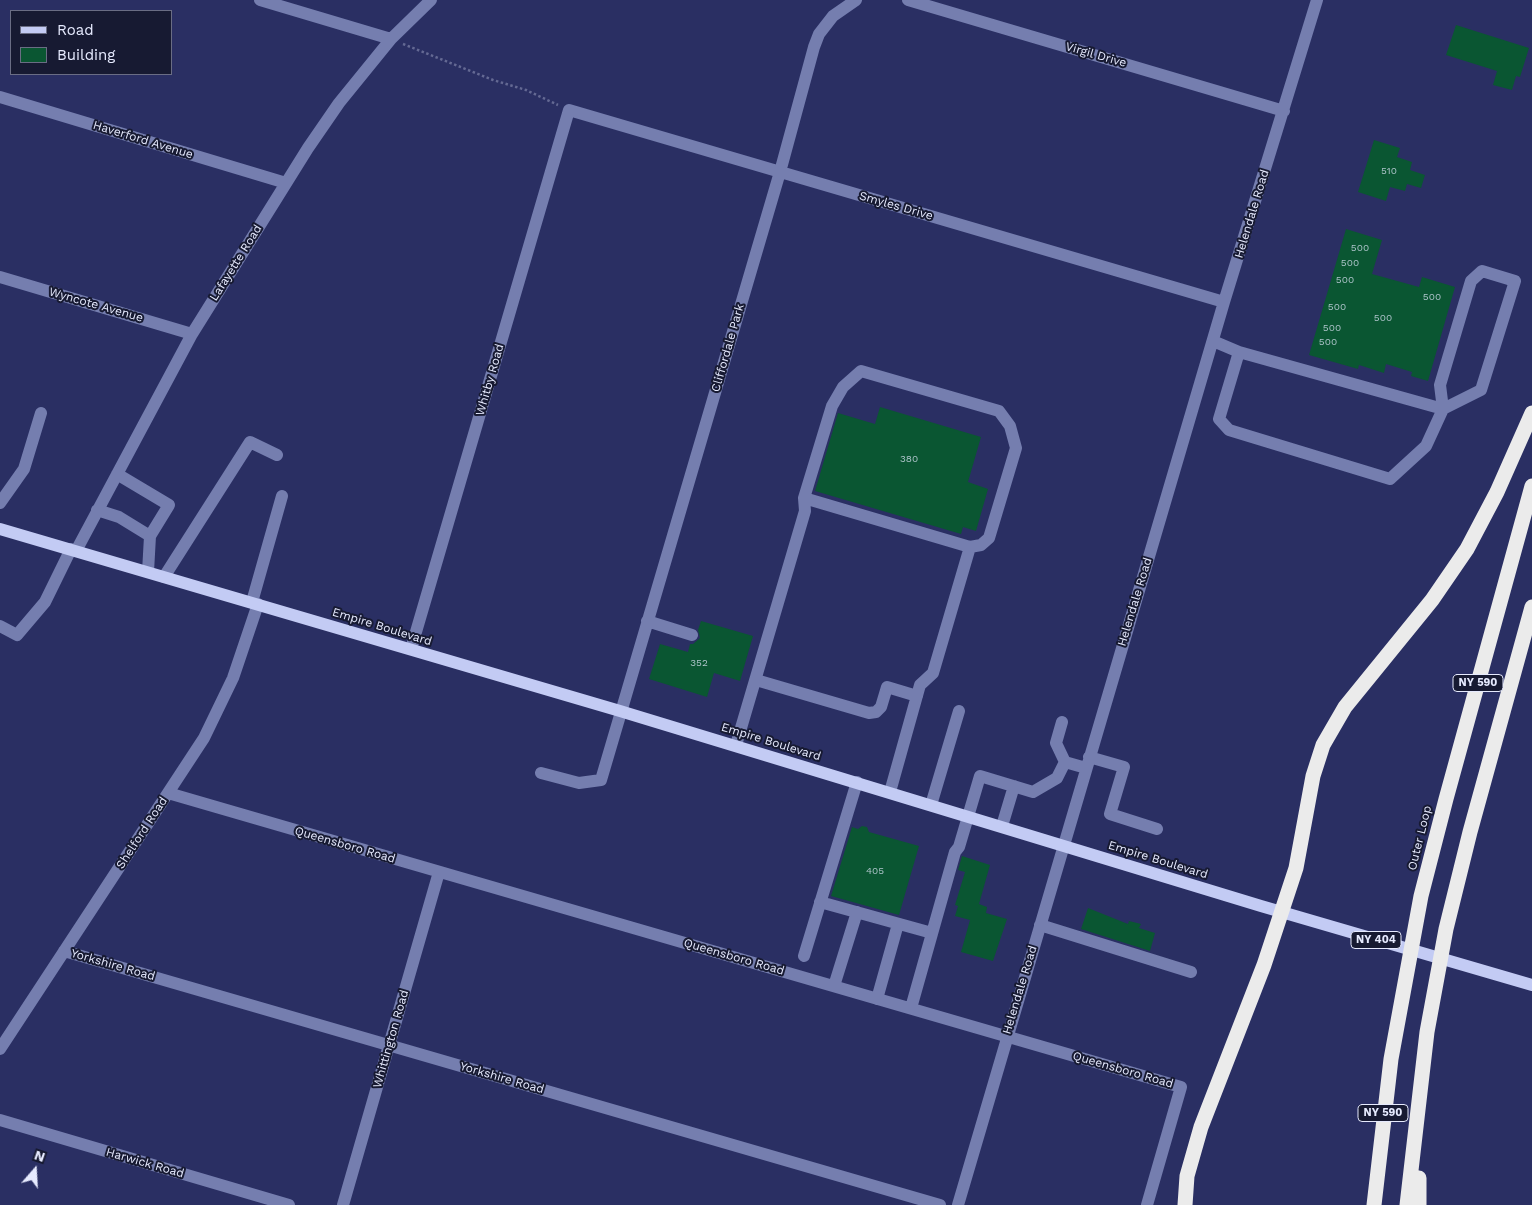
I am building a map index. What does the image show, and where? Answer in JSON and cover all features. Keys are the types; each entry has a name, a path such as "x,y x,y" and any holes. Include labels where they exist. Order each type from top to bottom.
{"highway":[{"path":"1185,1205 1187,1176 1199,1132 1264,965 1299,859 1315,768 1330,730 1351,698 1416,621 1460,560 1492,504 1532,413"},
{"name":"Outer Loop","path":"1374,1205 1384,1108 1397,1022 1425,880 1532,486"},
{"name":"NY 590","path":"1407,1205 1427,1032 1455,889 1532,607"},
{"path":"1418,1205 1420,1127 1427,1032"}],"main road":[{"name":"Empire Boulevard","path":"0,529 620,711 1282,912 1532,985"}],"street":[{"path":"260,0 391,39"},
{"name":"Lafayette Road","path":"0,626 17,635 45,602 73,550 98,510 192,334 286,183 339,103 391,39 431,0"},
{"name":"Cliffordale Park","path":"541,773 578,783 601,780 819,34 833,16 856,0"},
{"name":"Virgil Drive","path":"908,0 1284,111"},
{"name":"Helendale Road","path":"958,1205 1006,1036 1224,302 1317,0"},
{"name":"Haverford Avenue","path":"0,98 286,183"},
{"name":"Smyles Drive","path":"568,110 1224,302"},
{"name":"Whitby Road","path":"411,650 568,110"},
{"path":"1213,341 1239,352 1443,409 1482,390 1515,281 1482,271 1470,281 1440,386 1443,409 1426,446 1390,478 1228,430 1219,419 1239,352"},
{"name":"Wyncote Avenue","path":"0,277 192,334"},
{"path":"736,746 805,511 804,498 832,406 843,386 861,371 999,411 1010,426 1016,448 989,538 981,545 970,547 804,498"},
{"path":"0,503 24,470 40,413"},
{"path":"164,577 250,442 277,455"},
{"path":"117,474 169,505 150,536 148,572"},
{"name":"Shelford Road","path":"0,1049 168,793 218,712 244,649 282,496"},
{"path":"98,510 119,517 150,536"},
{"path":"890,792 920,685 933,673 970,547"},
{"path":"647,622 692,635"},
{"path":"756,680 870,713 876,712 881,707 887,687 917,696"},
{"path":"931,805 959,711"},
{"path":"1062,722 1056,743 1065,762"},
{"path":"1065,762 1124,768 1110,814 1157,828"},
{"path":"911,1008 980,776 1033,792 1057,778 1065,762"},
{"path":"804,956 856,782"},
{"path":"1002,826 1014,786"},
{"name":"Queensboro Road","path":"168,793 1181,1087 1147,1205"},
{"name":"Whittington Road","path":"343,1205 439,872"},
{"path":"820,902 932,933"},
{"path":"834,986 857,912"},
{"path":"877,999 898,924"},
{"path":"1040,925 1191,972"},
{"name":"Yorkshire Road","path":"64,951 940,1205"},
{"name":"Harwick Road","path":"0,1120 290,1205"}],"path":[{"path":"391,39 493,80 526,90 568,110"}],"building":[{"path":"1456,25 1529,48 1520,77 1516,76 1512,90 1493,85 1497,71 1446,55"},
{"path":"1374,140 1400,148 1397,157 1412,162 1410,170 1425,175 1421,188 1407,184 1405,191 1390,187 1386,201 1358,192"},
{"path":"1346,229 1382,240 1372,274 1419,287 1422,277 1455,287 1428,381 1411,376 1412,372 1386,364 1384,373 1359,365 1358,369 1309,355"},
{"path":"880,407 981,437 968,482 988,489 976,531 963,527 961,534 815,491 838,413 875,424"},
{"path":"701,621 753,636 740,681 714,673 707,697 649,679 660,644 688,652 690,644 693,644 700,638 698,630"},
{"path":"862,826 867,827 869,832 919,846 899,915 831,896 852,827 858,829"},
{"path":"962,856 990,865 979,904 987,907 986,913 1007,919 993,961 961,952 970,920 955,916 958,906 955,905 965,872 958,870"},
{"path":"1088,908 1128,924 1129,921 1141,924 1139,928 1155,933 1150,951 1081,929"}]}
